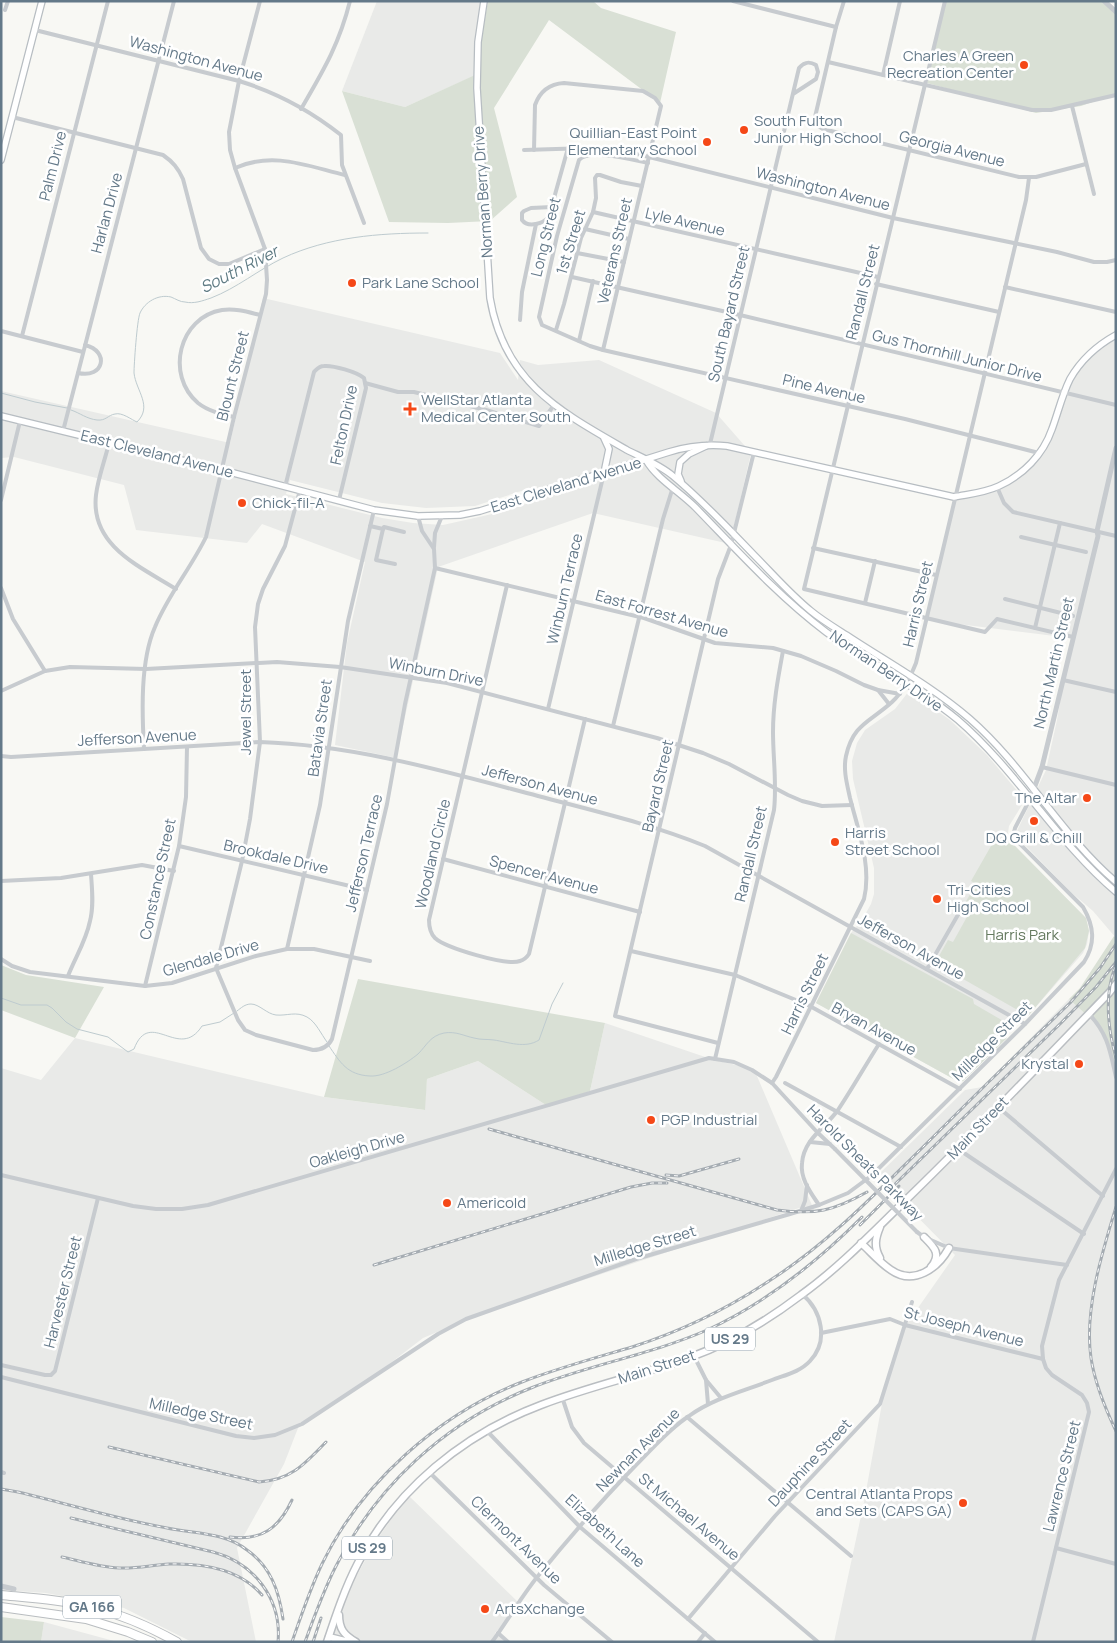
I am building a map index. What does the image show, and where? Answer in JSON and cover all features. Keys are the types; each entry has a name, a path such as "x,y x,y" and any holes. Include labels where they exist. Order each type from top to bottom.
{"highway":[{"name":"GA 166","path":"1,1595 93,1607 146,1626 177,1642"},
{"name":"GA 166","path":"1,1607 86,1619 128,1632 152,1642"}],"main road":[{"path":"1,160 42,1"},
{"name":"Norman Berry Drive","path":"484,1 478,42 477,88 491,305 498,331 507,353 520,373 554,405 603,436 657,465 684,486 785,588 813,613 957,709 990,738 1076,842 1116,882"},
{"name":"East Cleveland Avenue","path":"1,416 222,470 374,510 418,516 460,515 480,511 688,447 710,444 832,468 954,497 997,487 1029,467 1051,431 1064,393 1084,358 1100,344 1116,335"},
{"path":"603,436 609,449 604,474"},
{"path":"684,486 678,474 680,462 690,454 710,444"},
{"name":"Norman Berry Drive","path":"646,460 651,468 673,486 796,609 828,633 941,707 972,733 999,760 1089,868 1116,892"},
{"name":"Main Street","path":"328,1639 358,1563 377,1531 400,1501 429,1472 486,1430 525,1411 562,1397 694,1356 752,1328 802,1294 862,1243 958,1149 1116,984"},
{"path":"882,1223 877,1236 876,1251 883,1263"},
{"path":"924,1237 936,1250 937,1254 934,1264 928,1272"},
{"path":"862,1243 892,1271 904,1276 928,1272 942,1260 949,1248"},
{"path":"339,1608 340,1628 343,1633 356,1642"},
{"path":"328,1639 349,1642"}],"street":[{"path":"5,10 8,1"},
{"name":"Palm Drive","path":"22,336 108,1"},
{"name":"Harlan Drive","path":"63,431 174,1"},
{"name":"Blount Street","path":"144,749 142,702 149,644 154,629 176,589 198,555 206,537 267,280 265,250 235,168 230,150 229,132 239,81 260,1"},
{"path":"300,109 335,49 350,1"},
{"path":"733,1 751,3 836,27"},
{"path":"844,1 828,62 1032,110 1051,110 1116,95"},
{"path":"882,75 900,1"},
{"name":"Randall Street","path":"865,603 804,589 861,344 945,1"},
{"path":"1104,1 1116,12"},
{"name":"Washington Avenue","path":"35,30 239,81 270,92 341,135 340,155 345,175"},
{"path":"771,188 799,68 807,62 816,65 818,72 816,79 793,94"},
{"name":"Georgia Avenue","path":"828,62 815,116 815,122 823,129 1019,178 1029,178 1086,164"},
{"name":"Veterans Street","path":"534,150 534,114 537,100 544,90 551,86 564,83 643,91 655,98 661,106 603,350"},
{"path":"1072,106 1094,194"},
{"path":"12,117 163,155 179,169 201,248 209,259 219,264 229,264 265,250"},
{"path":"552,207 531,208 524,211 521,216 523,222 528,225 547,220 552,207 568,148"},
{"name":"Washington Avenue","path":"524,150 607,149 649,157 892,218 1094,262 1116,260"},
{"name":"Long Street","path":"603,350 542,325 539,316 557,236 578,160 585,156 603,155 648,163"},
{"path":"235,168 254,161 275,159 345,175 364,223"},
{"name":"1st Street","path":"556,330 584,229 593,212 596,198 595,178 600,174 642,186"},
{"name":"Harris Street","path":"772,1083 864,899 868,878 866,863 845,769 849,745 854,733 862,725 900,694 916,663 954,497 1016,244 1029,178"},
{"name":"South Bayard Street","path":"710,444 771,188"},
{"name":"Lyle Avenue","path":"593,212 878,278"},
{"path":"520,320 522,292 536,224"},
{"path":"584,229 630,239"},
{"path":"578,253 624,262"},
{"name":"Gus Thornhill Junior Drive","path":"572,277 1116,405"},
{"path":"578,341 593,281"},
{"path":"876,284 999,312"},
{"path":"1005,287 1116,312"},
{"path":"234,417 207,409 190,394 183,383 180,372 181,347 192,327 201,318 211,313 233,309 260,315"},
{"path":"1,331 83,352"},
{"path":"78,373 91,374 97,371 100,365 98,351 93,347 85,345"},
{"name":"Pine Avenue","path":"603,350 970,435 1039,453"},
{"name":"Felton Drive","path":"285,486 314,372 319,367 326,366 356,372 360,374 366,383 366,388 338,500"},
{"path":"366,383 398,392 414,392 486,410 539,426 554,405"},
{"path":"1,500 20,421"},
{"path":"109,442 96,498 96,510 102,532 121,553 176,589"},
{"name":"North Martin Street","path":"1030,799 1042,768 1098,536 1097,531 1116,448"},
{"name":"Bayard Street","path":"718,1043 616,1016 703,640 718,579 731,545 754,452"},
{"name":"Winburn Terrace","path":"548,709 604,474"},
{"path":"613,726 673,486"},
{"path":"997,487 1004,503 1013,512 1116,536"},
{"name":"Jewel Street","path":"216,968 242,861 250,819 260,742 255,627 258,604 263,589 285,546 300,490"},
{"name":"Batavia Street","path":"287,949 320,805 348,621 374,510"},
{"name":"Jefferson Terrace","path":"216,968 238,1020 246,1030 256,1035 318,1050 327,1046 332,1039 387,804 405,704 435,568 434,549 422,531 418,516"},
{"path":"434,549 435,533 442,516"},
{"path":"1035,628 1060,523"},
{"path":"370,526 404,532"},
{"path":"383,529 376,560 395,564"},
{"path":"1021,537 1086,552"},
{"path":"814,548 936,575"},
{"path":"875,561 865,603 985,632 996,619 1073,636"},
{"name":"East Forrest Avenue","path":"435,568 640,617 703,640 724,645 760,647 784,651 809,659 864,685 900,694"},
{"name":"Woodland Circle","path":"507,585 429,920 430,930 439,941 476,955 515,962 527,958 531,950 585,719"},
{"path":"1,588 3,601 44,672"},
{"path":"1005,599 1073,616"},
{"name":"Randall Street","path":"714,1059 774,810 774,709 777,679 784,651"},
{"name":"Winburn Drive","path":"1,691 44,672 70,667 146,669 257,662 297,662 340,667 446,683 613,726 679,745 729,764 788,796 812,804 852,805"},
{"path":"1063,680 1116,692"},
{"name":"East Forrest Avenue","path":"878,690 889,704"},
{"name":"Jefferson Avenue","path":"1,756 11,757 260,742 294,743 396,759 463,776 660,829 705,846 1025,1024"},
{"name":"Constance Street","path":"145,986 180,846 186,797 187,747"},
{"path":"1042,768 1116,785"},
{"name":"Milledge Street","path":"1,1377 236,1436 254,1438 275,1435 302,1424 438,1334 466,1319 636,1259 819,1205 858,1188 1025,1024 1084,962 1091,948 1093,932 1090,919 1083,907 1014,837 1015,828 1030,799"},
{"name":"Brookdale Drive","path":"180,846 367,890"},
{"name":"Spencer Avenue","path":"443,859 640,912"},
{"path":"1,881 61,878 142,865 174,871"},
{"path":"68,976 90,922 92,909 91,874"},
{"path":"927,969 959,913"},
{"name":"Glendale Drive","path":"1,958 12,966 30,972 145,986 172,984 216,968 287,949 314,949 370,961"},
{"name":"Bryan Avenue","path":"631,951 735,975 811,1007 960,1089"},
{"path":"1089,1014 1102,1030 1108,1044 1116,1077"},
{"path":"819,1205 807,1185 802,1172 805,1149 836,1111 879,1044"},
{"name":"Harold Sheats Parkway","path":"714,1059 734,1062 752,1070 772,1083 817,1132 924,1237 949,1248 1067,1265"},
{"name":"Oakleigh Drive","path":"1,1175 133,1206 156,1209 182,1209 208,1206 701,1060 714,1059"},
{"path":"785,1083 901,1147"},
{"path":"998,1107 1103,1196"},
{"path":"810,1142 830,1144"},
{"path":"958,1149 1084,1234"},
{"path":"1042,1359 1042,1346 1059,1280 1116,1169"},
{"path":"801,1211 805,1201 807,1185"},
{"name":"Harvester Street","path":"1,1365 50,1375 56,1368 98,1198"},
{"path":"802,1294 810,1301 818,1315 821,1333"},
{"name":"Dauphine Street","path":"688,1619 787,1503 880,1404 912,1302"},
{"name":"St Joseph Avenue","path":"821,1333 890,1319 905,1325 1042,1359"},
{"name":"Newnan Avenue","path":"492,1642 537,1578 624,1478 666,1435 687,1417 708,1404 801,1368 810,1362 816,1353 821,1333"},
{"path":"694,1356 706,1380 721,1398"},
{"name":"Lawrence Street","path":"1033,1642 1089,1412 1087,1403 1082,1395 1052,1375 1042,1359"},
{"path":"706,1380 708,1404"},
{"name":"St Michael Avenue","path":"562,1397 572,1427 578,1437 818,1642"},
{"path":"687,1417 851,1556"},
{"name":"Elizabeth Lane","path":"486,1430 580,1527 715,1642"},
{"name":"Clermont Avenue","path":"429,1472 537,1578 612,1642"},
{"path":"1056,1548 1116,1564"},
{"path":"1,1586 14,1589"},
{"path":"498,1633 508,1642"},
{"path":"698,1642 705,1633"}],"shaded area":[{"path":"377,1 488,1 476,75 405,107 342,91"},
{"path":"263,298 500,353 518,380 520,360 538,365 599,360 716,413 751,453 730,544 593,513 438,567 396,758 335,745 347,643 365,562 262,524 247,543 136,530 124,485 14,457 1,458 1,391 230,443","holes":["290,480 382,503 426,508 475,506 537,486 535,501 501,512 443,525 382,518 286,494"]},
{"path":"1116,336 1116,938 1093,911 1072,893 1018,838 1016,833 1046,770 1057,720 1071,638 926,620 954,499 1007,482 1035,457 1053,432 1064,394 1080,363"},
{"path":"909,691 950,720 987,755 1025,800 1009,826 1010,841 1086,918 1089,931 1083,953 1028,1016 1012,1026 1006,1039 963,1081 959,1082 816,1003 851,933 862,920 871,904 874,894 874,868 853,779 852,761 857,743 865,730 895,709"},
{"path":"1069,999 1103,1030 1116,1074 1116,1642 834,1642 864,1502 883,1398 906,1325 955,1255 877,1176 965,1090 988,1086 1012,1057"},
{"path":"605,1023 714,1060 754,1069 814,1210 799,1208 473,1317 423,1338 349,1395 300,1423 284,1464 237,1548 256,1642 192,1642 124,1608 46,1593 1,1590 1,1068 41,1080 75,1038 324,1097 424,1110 427,1079 478,1061 549,1107 590,1091"},
{"path":"408,1495 521,1605 495,1633 505,1642 325,1642 332,1621 374,1544"},
{"path":"44,1622 114,1641 116,1642 41,1642"}],"green space":[{"path":"488,1 593,1 601,8 676,32 660,103 549,20 494,108 517,197 490,221 448,223 389,222 342,91 405,107 475,75"},
{"name":"Charles A Green Recreation Center","path":"946,1 1108,1 1116,9 1116,94 1081,106 1036,113 927,83"},
{"name":"Harris Park","path":"995,839 1003,843 1010,841 1086,918 1089,931 1085,948 1028,1016 935,963 948,940 953,942 968,915 961,910 976,884 971,881"},
{"path":"851,933 973,999 974,1004 1012,1026 1006,1039 963,1081 959,1082 816,1003"},
{"path":"1114,936 1116,938 1116,1074 1103,1030 1069,999 1080,988"},
{"path":"1,965 26,975 104,987 75,1038 1,1010"},
{"path":"358,979 605,1023 590,1091 549,1107 478,1061 427,1079 425,1110 324,1097"},
{"path":"1,1617 44,1622 41,1642 1,1642"}],"waterway":[{"name":"South River","path":"71,410 97,420 103,420 118,414 137,422 142,416 144,404 134,373 137,333 140,313 145,305 152,300 166,296 188,303 204,300 221,294 283,258 318,245 372,235 428,233"},
{"name":"South River","path":"1,393 67,408"},
{"path":"329,1046 345,1067 355,1073 376,1076 402,1065 418,1054 439,1034 456,1033 477,1039 516,1044 534,1043 539,1040 552,1004 563,983"},
{"path":"1,998 21,1005 47,1005 77,1029 108,1037 128,1052 134,1049 141,1037 148,1033 184,1039 193,1036 202,1026 220,1022 234,1013"},
{"path":"237,1011 245,1005 251,1004 276,1015 303,1015 313,1022 327,1042"}],"railway":[{"path":"292,1642 318,1573 338,1534 381,1479 433,1432 491,1396 522,1382 651,1341 705,1318 756,1290 793,1265 868,1201 1070,1003 1100,968 1116,944"},
{"path":"890,1189 1061,1023 1096,987 1116,962"},
{"path":"1115,967 1109,989 1108,1012 1116,1058"},
{"path":"489,1129 777,1210 814,1212 844,1204 867,1192"},
{"path":"666,1175 679,1176 739,1159"},
{"path":"374,1265 631,1187 652,1183 667,1183"},
{"path":"860,1225 899,1186"},
{"path":"1116,1207 1105,1243 1092,1301 1089,1340 1095,1377 1104,1405 1116,1431"},
{"path":"305,1642 335,1568 352,1538 392,1484 442,1438 500,1402 531,1388 685,1339 729,1319 770,1295 789,1281 827,1250 862,1217"},
{"path":"109,1447 259,1482 280,1478 297,1470 326,1442"},
{"path":"1,1489 111,1516 178,1530 209,1534 238,1544 255,1557 268,1572 276,1589 283,1619"},
{"path":"230,1537 251,1537 268,1530 281,1518 292,1500"},
{"path":"71,1518 228,1557 253,1574 270,1598 278,1626 278,1642"},
{"path":"62,1557 119,1568 182,1564 220,1569 243,1579 262,1595"},
{"path":"313,1642 321,1618"}],"place":[{"name":"Charles A Green Recreation Center","path":"1024,65"},
{"name":"South Fulton Junior High School","path":"744,130"},
{"name":"Quillian-East Point Elementary School","path":"707,142"},
{"name":"Park Lane School","path":"352,283"},
{"name":"WellStar Atlanta Medical Center South","path":"410,409"},
{"name":"Chick-fil-A","path":"242,503"},
{"name":"The Altar","path":"1087,798"},
{"name":"DQ Grill & Chill","path":"1034,821"},
{"name":"Harris Street School","path":"835,842"},
{"name":"Tri-Cities High School","path":"937,899"},
{"name":"Krystal","path":"1079,1064"},
{"name":"PGP Industrial","path":"651,1120"},
{"name":"Americold","path":"447,1203"},
{"name":"Central Atlanta Props and Sets (CAPS GA)","path":"963,1503"},
{"name":"ArtsXchange","path":"485,1609"}]}
